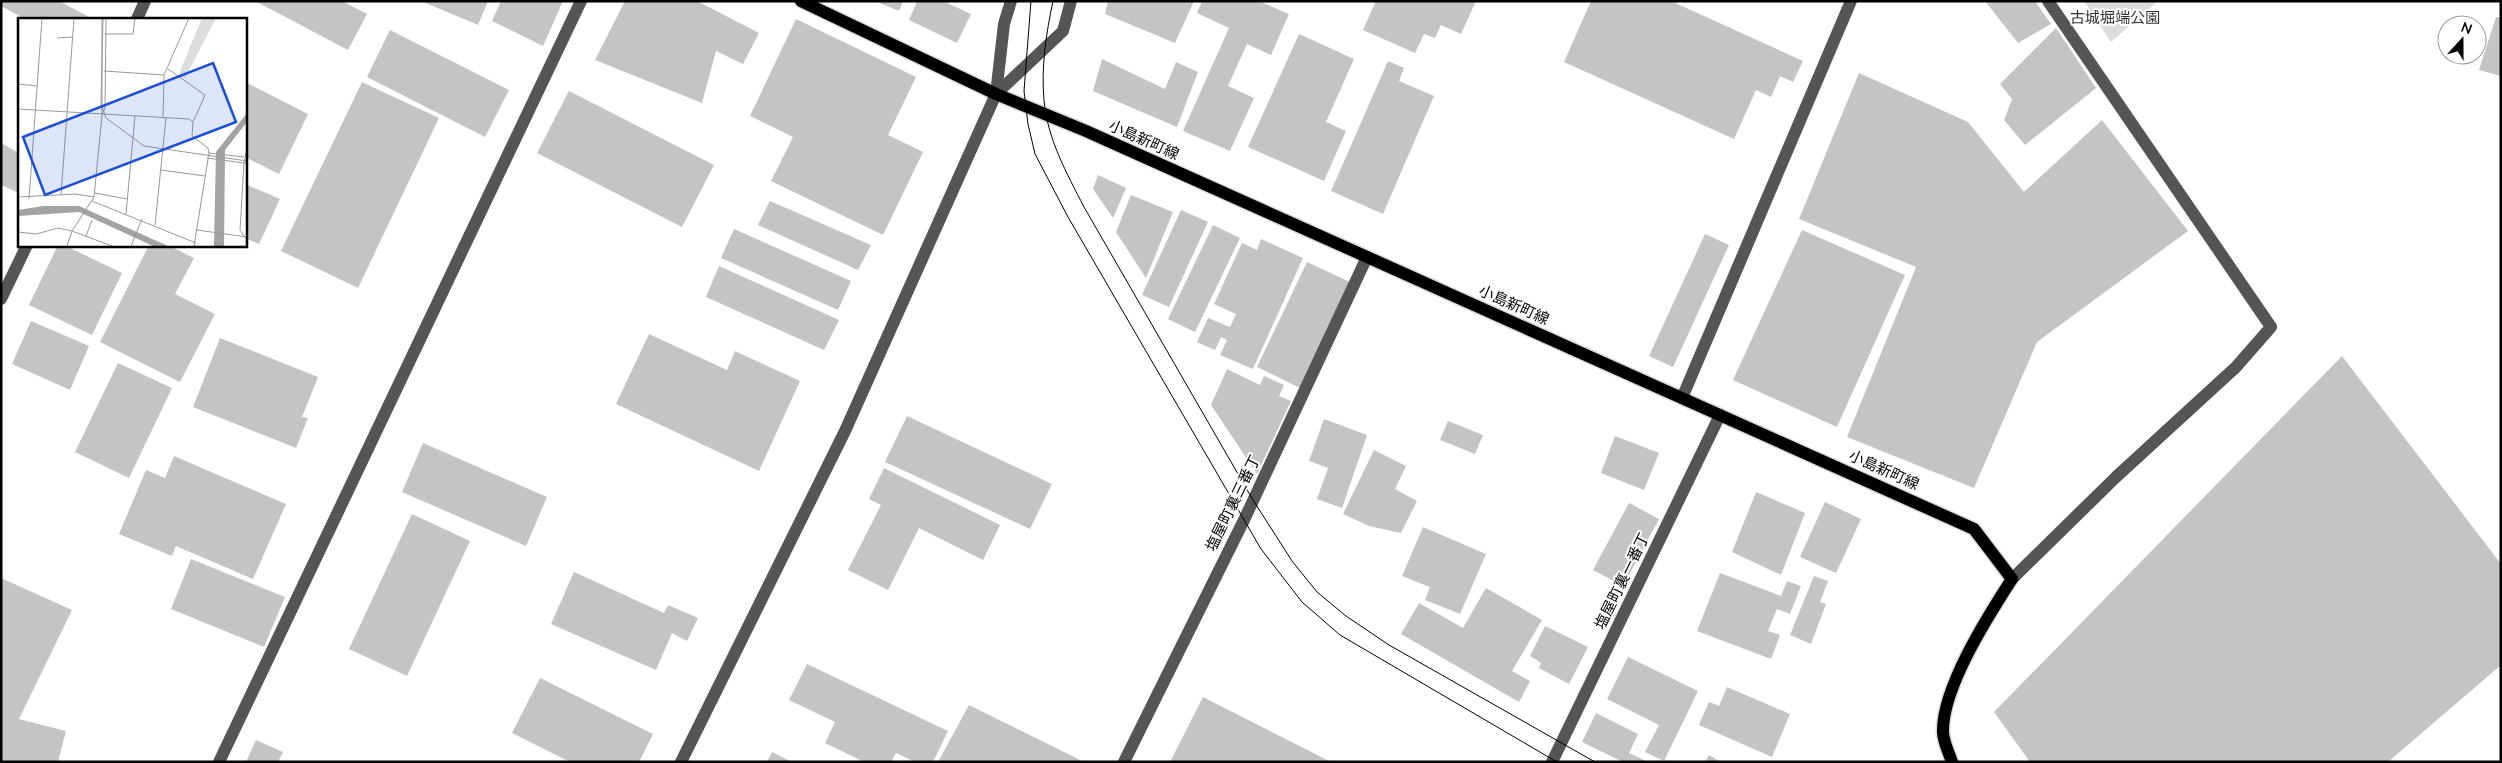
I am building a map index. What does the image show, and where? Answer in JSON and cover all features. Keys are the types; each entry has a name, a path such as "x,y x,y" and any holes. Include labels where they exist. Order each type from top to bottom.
{"main road":[{"name":"小島新町線","path":"801,1 996,94 1086,131 1974,529 2012,579"},
{"path":"1952,762 1942,733 1948,706 1959,673 1981,627 2012,579"}],"street":[{"path":"137,18 145,1"},
{"path":"219,762 581,1"},
{"path":"681,762 845,431 996,94 1004,24 1011,1"},
{"path":"996,94 1063,31 1071,1"},
{"path":"1682,398 1851,1"},
{"path":"2012,579 2116,477 2236,367 2271,327 2048,1"},
{"path":"1,299 27,246"},
{"name":"塩屋町裏三番丁","path":"1124,762 1244,520 1367,257"},
{"name":"塩屋町裏一番丁","path":"1552,762 1720,415"}],"green space":[{"name":"古城堀端公園","path":"2084,1 2158,1 2111,42"}],"building":[{"path":"1,1 59,1 91,18 23,18 1,6"},
{"path":"255,1 342,1 367,14 348,50"},
{"path":"421,1 488,1 478,25"},
{"path":"501,1 563,1 543,46 492,21"},
{"path":"625,1 697,1 759,33 743,64 716,51 702,103 595,60"},
{"path":"875,1 903,1 899,11"},
{"path":"917,1 943,1 971,14 957,43 909,20"},
{"path":"1108,1 1194,1 1175,43 1105,14"},
{"path":"1202,1 1259,1 1289,14 1271,55 1247,44 1228,86 1254,98 1230,151 1183,131 1229,28 1197,13"},
{"path":"1376,1 1476,1 1461,34 1441,25 1435,38 1424,34 1415,53 1363,30"},
{"path":"1591,1 1671,1 1803,61 1793,82 1780,76 1771,97 1756,90 1734,139 1564,62"},
{"path":"1985,1 2035,1 2051,24 2018,43"},
{"path":"2496,17 2501,18 2501,76 2479,70 2481,65 2487,65 2487,45"},
{"path":"796,19 916,77 888,135 923,152 883,235 771,181 793,137 750,116"},
{"path":"2056,28 2096,88 2025,145 2004,120 2012,99 2000,84"},
{"path":"390,30 509,90 485,137 367,77"},
{"path":"1299,34 1354,59 1326,122 1346,131 1324,181 1248,147"},
{"path":"1102,59 1165,89 1176,62 1198,72 1177,127 1093,91"},
{"path":"1388,61 1404,68 1399,81 1434,96 1383,214 1331,191"},
{"path":"1859,73 1968,122 2024,192 2102,120 2188,231 2037,342 1974,488 1847,437 1916,267 1799,219"},
{"path":"362,82 439,118 358,288 281,251"},
{"path":"246,83 308,114 279,174 246,158"},
{"path":"569,91 714,165 682,227 537,153"},
{"path":"1,143 18,152 18,193 1,185"},
{"path":"1098,175 1126,188 1113,218 1093,189"},
{"path":"246,184 280,199 259,244 246,238"},
{"path":"1131,195 1173,212 1146,278 1116,232"},
{"path":"770,201 871,245 858,270 758,225"},
{"path":"1181,210 1208,222 1169,307 1142,295"},
{"path":"1213,225 1240,238 1195,332 1168,319"},
{"path":"734,229 851,281 838,310 721,258"},
{"path":"1802,230 1905,275 1837,427 1733,380"},
{"path":"1705,234 1729,245 1673,367 1649,356"},
{"path":"1261,239 1303,258 1253,369 1220,355 1227,340 1221,337 1215,350 1197,342 1208,318 1230,327 1236,314 1214,304 1242,243 1257,250"},
{"path":"58,246 66,246 122,273 92,335 29,305"},
{"path":"148,246 170,246 194,258 175,294 215,314 180,382 100,342"},
{"path":"1307,262 1350,282 1300,388 1257,367"},
{"path":"719,266 839,320 824,350 706,297"},
{"path":"31,321 89,346 70,390 12,364"},
{"path":"649,334 727,370 735,351 800,381 759,471 616,404"},
{"path":"220,338 318,377 302,417 308,418 296,448 193,407"},
{"path":"2342,356 2501,564 2501,665 2388,762 2030,762 1994,712"},
{"path":"118,363 172,388 129,478 75,452"},
{"path":"1227,369 1260,385 1264,376 1284,385 1279,396 1291,401 1257,474 1211,405"},
{"path":"907,416 1052,484 1030,529 885,462"},
{"path":"1324,419 1367,435 1342,508 1317,499 1328,468 1309,461"},
{"path":"1448,421 1483,435 1475,454 1440,440"},
{"path":"1615,436 1659,453 1644,490 1601,473"},
{"path":"423,443 547,497 526,546 402,492"},
{"path":"1374,450 1406,466 1395,489 1417,501 1401,533 1369,526 1343,514"},
{"path":"174,456 286,504 253,579 176,546 172,556 119,534 146,470 165,478"},
{"path":"884,468 1000,525 983,560 919,528 888,590 848,570 881,505 869,499"},
{"path":"1756,492 1805,513 1781,575 1732,552"},
{"path":"1825,502 1861,519 1836,573 1800,557"},
{"path":"1629,503 1659,519 1623,586 1593,570"},
{"path":"412,514 470,541 407,676 349,649"},
{"path":"1423,527 1486,554 1460,614 1425,600 1430,587 1402,576"},
{"path":"191,559 285,597 264,647 171,609"},
{"path":"574,572 664,613 668,605 698,618 687,641 672,633 656,670 551,624"},
{"path":"1720,573 1781,596 1787,581 1801,586 1790,614 1777,609 1768,631 1780,635 1771,659 1697,631"},
{"path":"1814,576 1828,581 1820,602 1826,604 1811,644 1790,635"},
{"path":"1,578 72,610 19,719 66,731 58,762 1,762"},
{"path":"1486,588 1542,620 1512,671 1530,681 1519,702 1401,634 1419,603 1463,628"},
{"path":"1545,626 1588,647 1569,684 1539,668 1541,663 1530,656"},
{"path":"1628,657 1698,691 1664,761 1645,752 1659,725 1607,699"},
{"path":"807,664 948,731 933,762 915,762 896,753 891,762 864,762 825,743 835,722 789,700"},
{"path":"540,678 653,734 639,762 570,762 512,733"},
{"path":"1727,687 1790,714 1772,757 1699,725 1709,702 1719,706"},
{"path":"1203,697 1331,762 1170,762"},
{"path":"969,705 1084,762 938,762"},
{"path":"1596,713 1638,734 1629,753 1644,760 1643,762 1623,762 1582,742"},
{"path":"256,740 283,752 278,762 246,762"},
{"path":"772,752 792,762 767,762"},
{"path":"1709,755 1721,762 1705,762"}],"tram line":[{"path":"1031,1 1024,91 1028,124 1035,154 1068,217 1261,549 1302,602 1340,635 1557,762"},
{"path":"1053,1 1048,26 1043,75 1046,114 1053,142 1084,207 1253,500 1292,561 1317,592 1346,616 1389,645 1595,762"}]}
